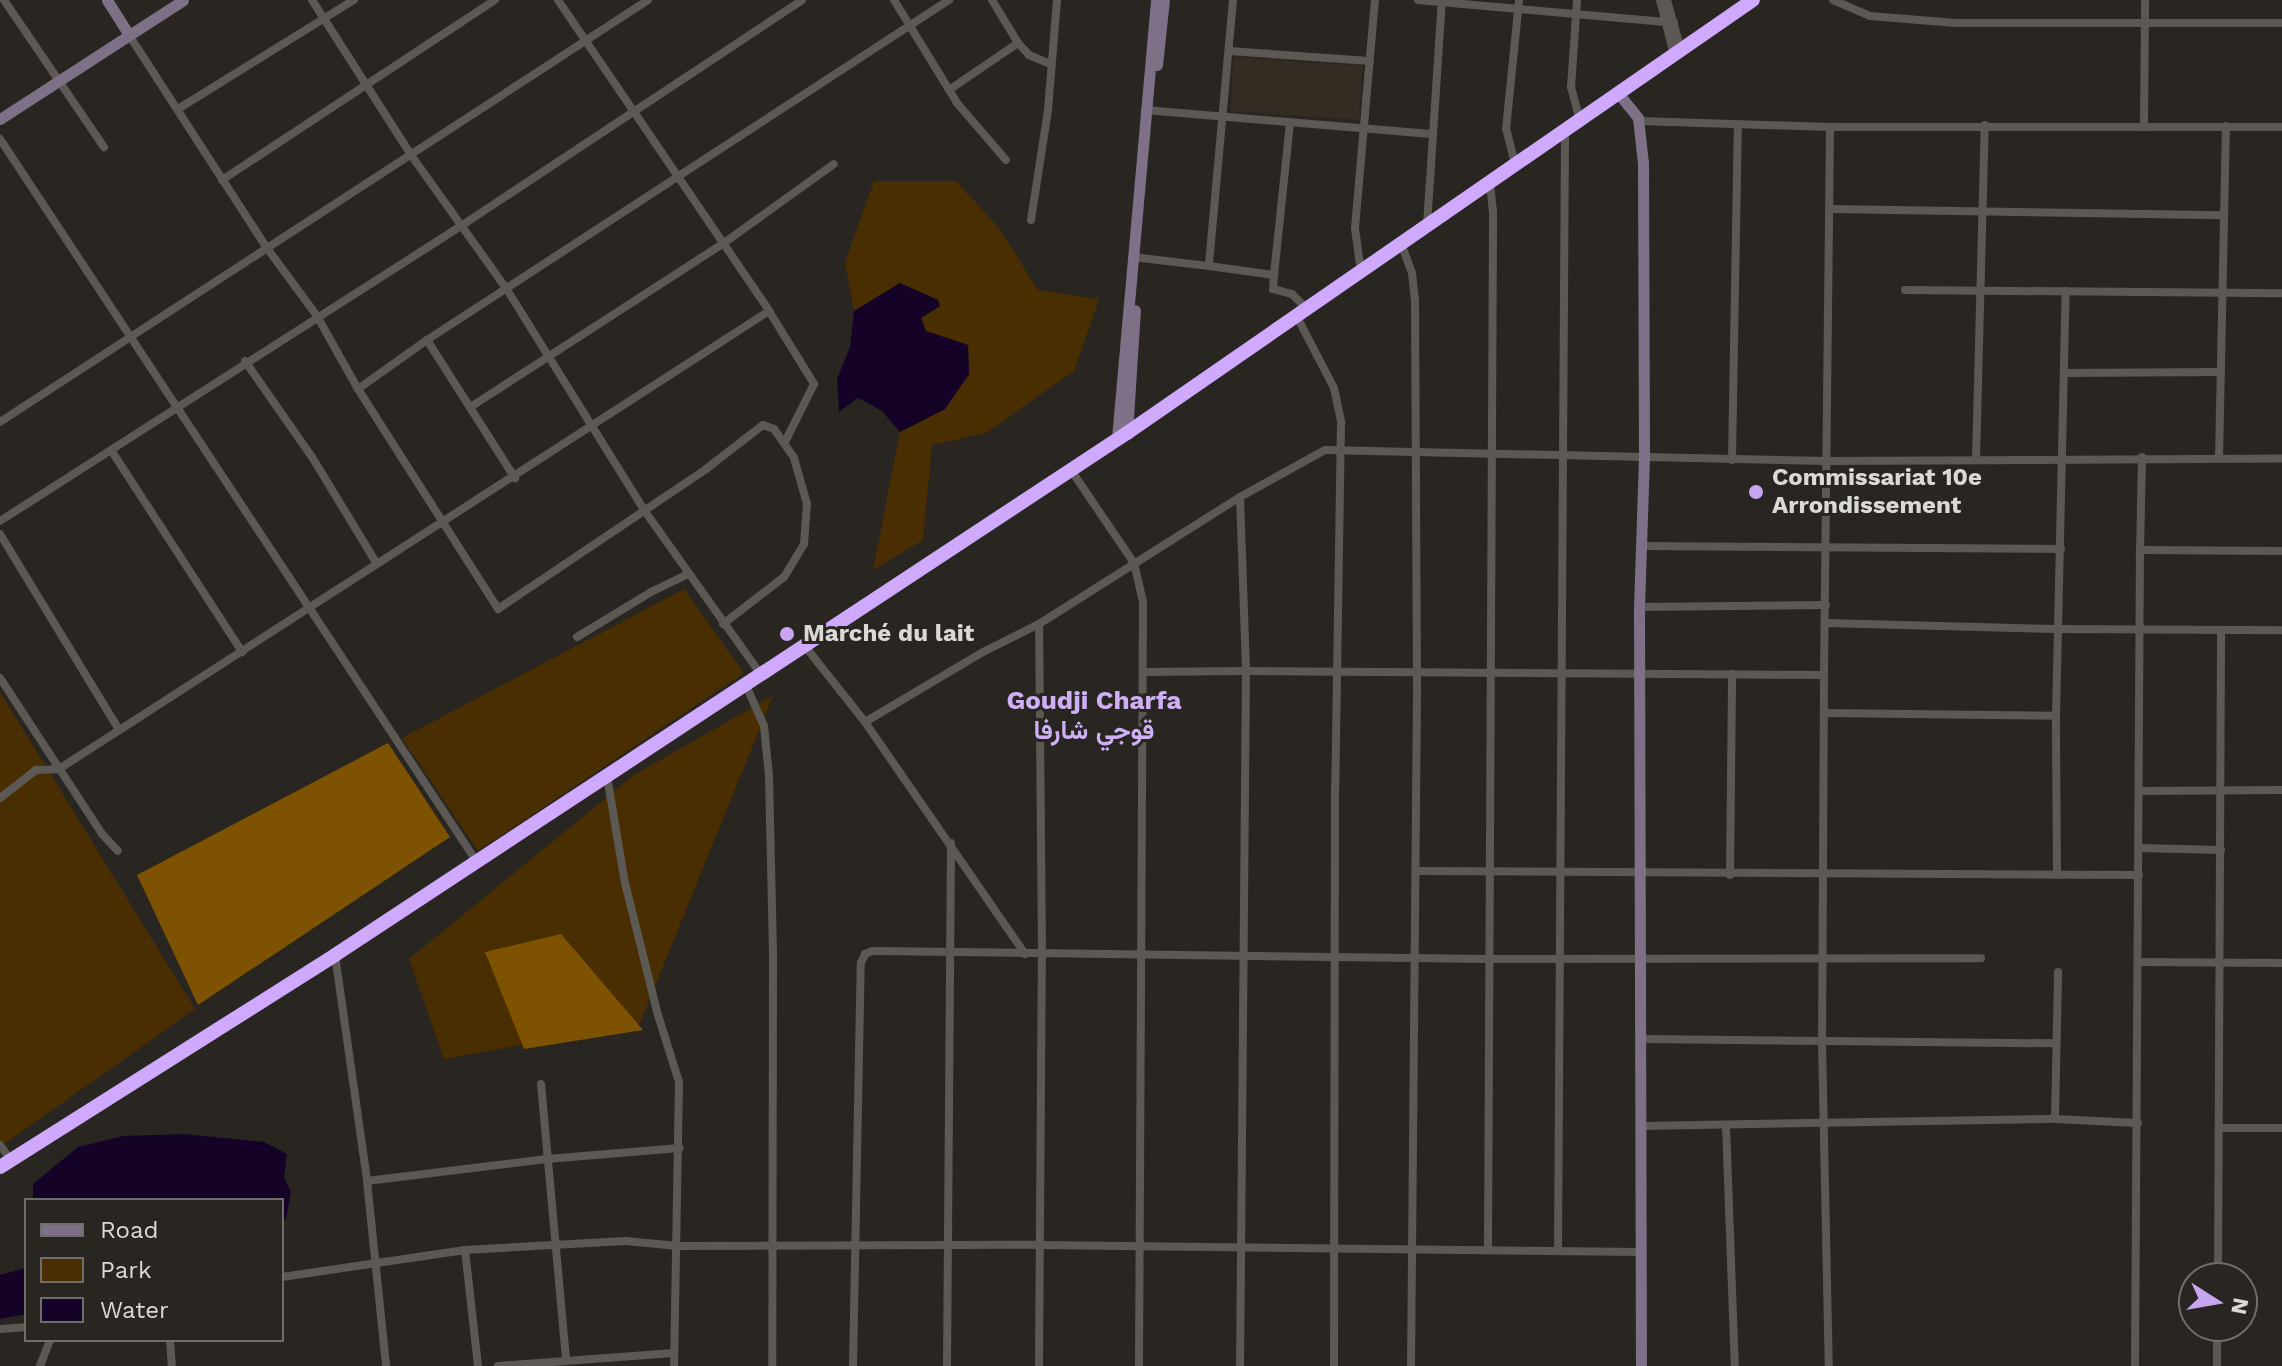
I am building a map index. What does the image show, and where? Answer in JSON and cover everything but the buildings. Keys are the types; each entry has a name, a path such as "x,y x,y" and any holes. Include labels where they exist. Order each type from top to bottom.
{"highway":[{"path":"6,1164 335,955 475,859 1122,436 1749,1"}],"street":[{"path":"4,0 104,147"},
{"path":"107,0 267,248 317,316 358,389 498,609 763,425 774,429 794,458 807,504 804,544 784,577 723,624"},
{"path":"0,119 183,0"},
{"path":"312,0 411,155 464,224 506,288 644,510 760,673"},
{"path":"178,109 354,0"},
{"path":"222,180 495,0"},
{"path":"558,0 724,243 814,384 785,442"},
{"path":"0,422 648,0"},
{"path":"0,521 245,361 464,224 802,0"},
{"path":"894,0 949,90 1006,160"},
{"path":"358,389 506,288 949,0"},
{"path":"992,0 1018,43 1029,55 1052,65"},
{"path":"1031,220 1052,65 1057,0"},
{"path":"1122,436 1156,0"},
{"path":"1149,111 1164,0"},
{"path":"1209,266 1233,0"},
{"path":"1361,272 1355,228 1375,0"},
{"path":"1418,0 1518,5 1670,24"},
{"path":"1577,0 1571,87 1580,120"},
{"path":"1660,0 1670,24"},
{"path":"1667,0 1677,52"},
{"path":"1833,0 1870,16 1909,20 2282,23"},
{"path":"2144,126 2145,0"},
{"path":"1427,225 1442,1"},
{"path":"1515,164 1506,129 1518,5"},
{"path":"949,90 1018,43"},
{"path":"1229,51 1370,61"},
{"path":"1618,93 1639,121 1643,163 1644,457 1639,607 1641,1366"},
{"path":"1149,111 1431,134"},
{"path":"1639,121 1830,127 2282,127"},
{"path":"1290,123 1273,289 1292,294 1334,388 1341,422 1334,956 1334,1366"},
{"path":"1732,460 1738,124"},
{"path":"1976,459 1985,125"},
{"path":"2219,458 2226,126"},
{"path":"1829,1366 1822,1042 1830,127"},
{"path":"1558,1250 1565,129"},
{"path":"0,139 307,610 475,859"},
{"path":"472,406 724,243 834,164"},
{"path":"1488,1248 1493,212 1490,181"},
{"path":"1830,209 2224,215"},
{"path":"1401,243 1412,273 1415,300 1415,1248 1411,1366"},
{"path":"1136,257 1274,275"},
{"path":"1905,290 2282,293"},
{"path":"2057,875 2056,716 2066,291"},
{"path":"0,798 36,770 59,769 515,478 769,311"},
{"path":"427,340 472,406 515,478"},
{"path":"245,361 312,457 377,564"},
{"path":"2064,373 2221,372"},
{"path":"865,722 981,653 1039,624 1312,454 1339,448 1416,453 1732,460 2282,459"},
{"path":"111,450 242,652"},
{"path":"2135,1366 2142,457"},
{"path":"1071,470 1134,563 1143,602 1145,672 1137,1248 1139,1366"},
{"path":"1240,497 1246,671 1240,1366"},
{"path":"0,534 119,730"},
{"path":"1641,546 2061,549"},
{"path":"2140,550 2282,551"},
{"path":"577,637 651,592 688,574"},
{"path":"1639,607 1826,605"},
{"path":"1826,623 2058,629 2282,630"},
{"path":"1039,624 1042,955 1039,1366"},
{"path":"2218,1262 2221,630"},
{"path":"804,645 865,722 1025,954"},
{"path":"1145,672 1824,675"},
{"path":"1730,875 1732,674"},
{"path":"0,678 112,848 118,851"},
{"path":"745,683 764,726 769,776 773,956 772,1366"},
{"path":"1825,713 2056,716"},
{"path":"606,773 625,883 658,1015 679,1082 674,1366"},
{"path":"2139,791 2282,790"},
{"path":"947,1366 945,1246 951,843"},
{"path":"2139,848 2221,850"},
{"path":"1416,871 1489,869 1824,876 2139,875"},
{"path":"853,1366 861,963 865,954 873,951 1489,959 1981,958"},
{"path":"335,955 377,1261 386,1366"},
{"path":"2139,962 2282,963"},
{"path":"2055,1119 2058,972"},
{"path":"1640,1039 2056,1043"},
{"path":"541,1084 566,1359"},
{"path":"1641,1126 2055,1119 2138,1123"},
{"path":"1726,1125 1735,1366"},
{"path":"2220,1128 2282,1128"},
{"path":"0,1145 6,1164"},
{"path":"367,1181 547,1159 680,1148"},
{"path":"284,1277 465,1250 626,1241 678,1246 1038,1245 1641,1252"},
{"path":"465,1250 478,1366"},
{"path":"0,1329 24,1327"},
{"path":"40,1366 49,1342"},
{"path":"170,1342 172,1366"},
{"path":"2217,1342 2217,1366"},
{"path":"498,1366 674,1353"}],"shaded area":[{"path":"1234,57 1363,66 1359,120 1230,111"},
{"path":"388,743 450,837 198,1005 137,875"},
{"path":"561,934 643,1030 524,1049 485,952"}],"green space":[{"path":"874,181 956,181 999,228 1038,290 1099,299 1074,371 986,433 932,445 923,540 873,570 900,432 945,409 969,374 968,346 926,331 921,318 940,306 900,283 854,311 845,263"},
{"path":"684,589 744,673 478,851 402,738"},
{"path":"0,692 195,1009 0,1147"},
{"path":"773,696 640,1023 444,1059 409,959 634,775"}],"water":[{"path":"900,283 938,300 940,306 921,318 926,331 968,345 969,374 945,409 900,432 882,411 858,398 839,412 837,379 850,347 854,311"},
{"path":"185,1134 264,1142 287,1154 284,1177 291,1192 286,1219 284,1198 33,1198 33,1184 78,1147 123,1136"},
{"path":"24,1269 24,1314 0,1319 0,1275"}],"place":[{"name":"Commissariat 10e Arrondissement","path":"1756,492"},
{"name":"Marché du lait","path":"787,634"}],"district":[{"name":"Goudji Charfa قوجي شارفا","path":"1094,716"}]}
